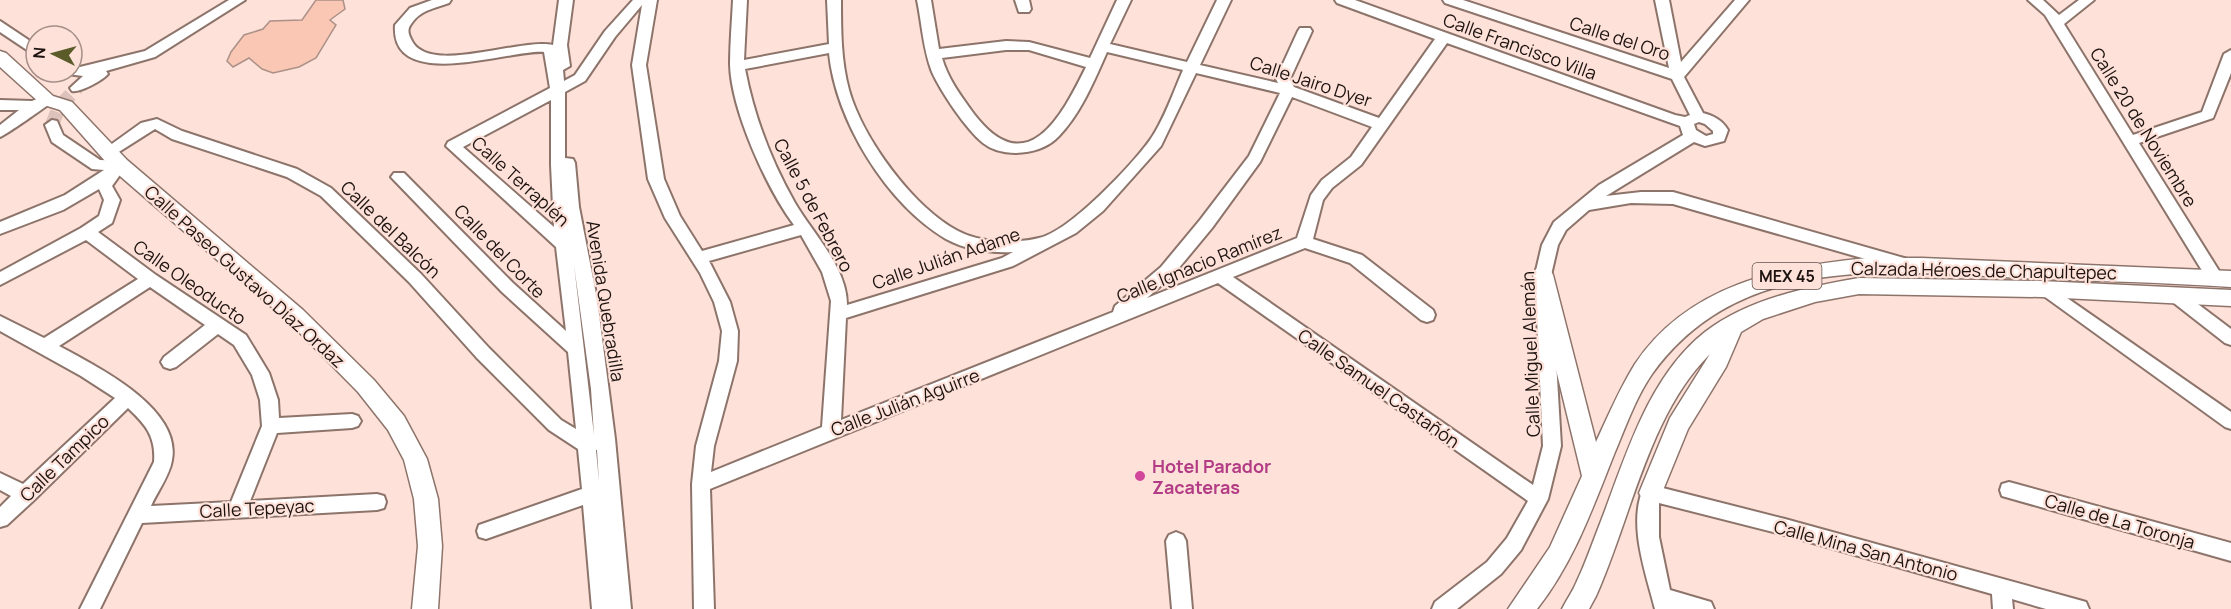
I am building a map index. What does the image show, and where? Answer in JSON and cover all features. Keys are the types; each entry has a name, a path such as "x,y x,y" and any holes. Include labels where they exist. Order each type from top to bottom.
{"main road":[{"name":"Calle Paseo Gustavo Díaz Ordaz","path":"0,57 40,103 66,106 115,158 296,316 366,386 396,423 415,459 426,499 430,546 425,609"},
{"name":"Calzada Héroes de Chapultepec","path":"1521,609 1537,592 1558,559 1627,396 1646,366 1661,346 1707,308 1731,294 1781,277 1846,266 1905,265 2223,278"},
{"path":"1543,275 1593,474"},
{"name":"Calzada Héroes de Chapultepec","path":"1575,609 1587,588 1659,406 1693,357 1714,337 1756,313 1795,299 1859,286 2047,290 2231,298"},
{"path":"1651,493 1678,425 1718,361 1732,326"}],"street":[{"path":"84,71 150,54 238,0"},
{"name":"Avenida Quebradilla","path":"444,0 415,11 402,24 404,39 412,51 419,56 439,60 538,47 549,48 552,56 561,88 571,207 589,299 606,439 621,609"},
{"name":"Avenida Quebradilla","path":"566,0 560,45 558,186 603,609"},
{"path":"561,88 579,78 610,34 640,0"},
{"path":"650,0 639,65 649,145 656,179 673,218 707,271 722,302 730,331 728,361 705,446 701,484 704,609"},
{"name":"Calle 5 de Febrero","path":"740,0 737,66 753,132 789,207 805,228 830,272 839,301 831,431"},
{"path":"834,0 836,47 847,104 877,157 903,194 943,229 972,243 1001,247 1042,244"},
{"path":"924,0 940,75 990,141 1023,148 1039,144 1054,132 1075,101 1125,0"},
{"name":"Calle Julián Adame","path":"838,314 1007,262 1070,229 1098,207 1156,142 1224,0"},
{"name":"Calle Francisco Villa","path":"1342,0 1694,129"},
{"name":"Calle del Oro","path":"1450,0 1677,76"},
{"path":"1662,0 1677,76 1694,129 1641,179 1648,190 1905,265"},
{"path":"1677,76 1742,0"},
{"name":"Calle 20 de Noviembre","path":"2035,0 2050,12 2130,141 2223,278"},
{"path":"2056,22 2087,0"},
{"path":"0,25 24,43"},
{"path":"1109,321 1167,271 1206,224 1255,158 1288,90 1283,79 1305,31"},
{"name":"Calle Ignacio Ramírez","path":"1109,321 1304,242 1316,199 1327,184 1356,161 1443,38"},
{"path":"935,54 963,53 982,48 1029,46 1093,64"},
{"path":"737,66 836,47"},
{"name":"Calle Jairo Dyer","path":"1102,47 1288,90 1382,125"},
{"path":"2130,141 2208,115 2231,54"},
{"path":"77,88 88,79 109,72 126,62"},
{"name":"Calle Terraplén","path":"561,88 453,146 564,244"},
{"path":"0,105 40,103"},
{"path":"0,132 40,103"},
{"name":"Calle del Balcón","path":"0,228 31,218 85,192 146,126 157,124 177,135 292,173 326,192 415,278 483,353 555,425 587,445"},
{"path":"52,125 57,138 97,165 115,158"},
{"name":"Calle Miguel Alemán","path":"1442,609 1494,568 1514,544 1539,499 1552,446 1543,275 1550,245 1560,226 1604,189 1694,129"},
{"path":"0,279 87,232 109,215 112,200 104,185 115,158"},
{"name":"Calle del Corte","path":"399,177 456,232 540,320 576,349"},
{"path":"1575,213 1608,200 1641,196 1673,198"},
{"path":"698,258 805,228"},
{"name":"Calle Oleoducto","path":"87,232 150,279 240,340 260,373 268,400 271,426"},
{"path":"1304,242 1356,259 1427,315"},
{"name":"Calle Samuel Castañón","path":"1220,276 1539,499"},
{"path":"44,347 150,279"},
{"path":"2047,290 2231,422"},
{"path":"2176,296 2231,338"},
{"name":"Calle Julián Aguirre","path":"701,484 1109,321"},
{"path":"0,324 128,396 159,429 164,448 163,462 90,609"},
{"path":"170,362 217,325"},
{"name":"Calle Tampico","path":"0,519 128,396"},
{"path":"237,508 271,426 352,421"},
{"path":"587,445 606,439"},
{"path":"0,481 26,495"},
{"path":"486,531 610,486"},
{"name":"Calle de La Toronja","path":"2008,490 2231,552"},
{"path":"1651,493 1648,507 1648,537 1663,603 1704,609"},
{"name":"Calle Mina San Antonio","path":"1651,493 2079,609"},
{"name":"Calle Tepeyac","path":"137,515 377,502"},
{"path":"1176,541 1182,609"},
{"path":"2001,586 2003,609"}],"building":[{"path":"316,0 343,0 345,9 330,20 336,25 316,58 299,67 273,73 262,69 249,58 233,67 227,61 244,35 263,29 270,21 302,20"}],"tunnel":[{"path":"52,125 59,107 77,88"}],"place":[{"name":"Hotel Parador Zacateras","path":"1140,476"}]}
